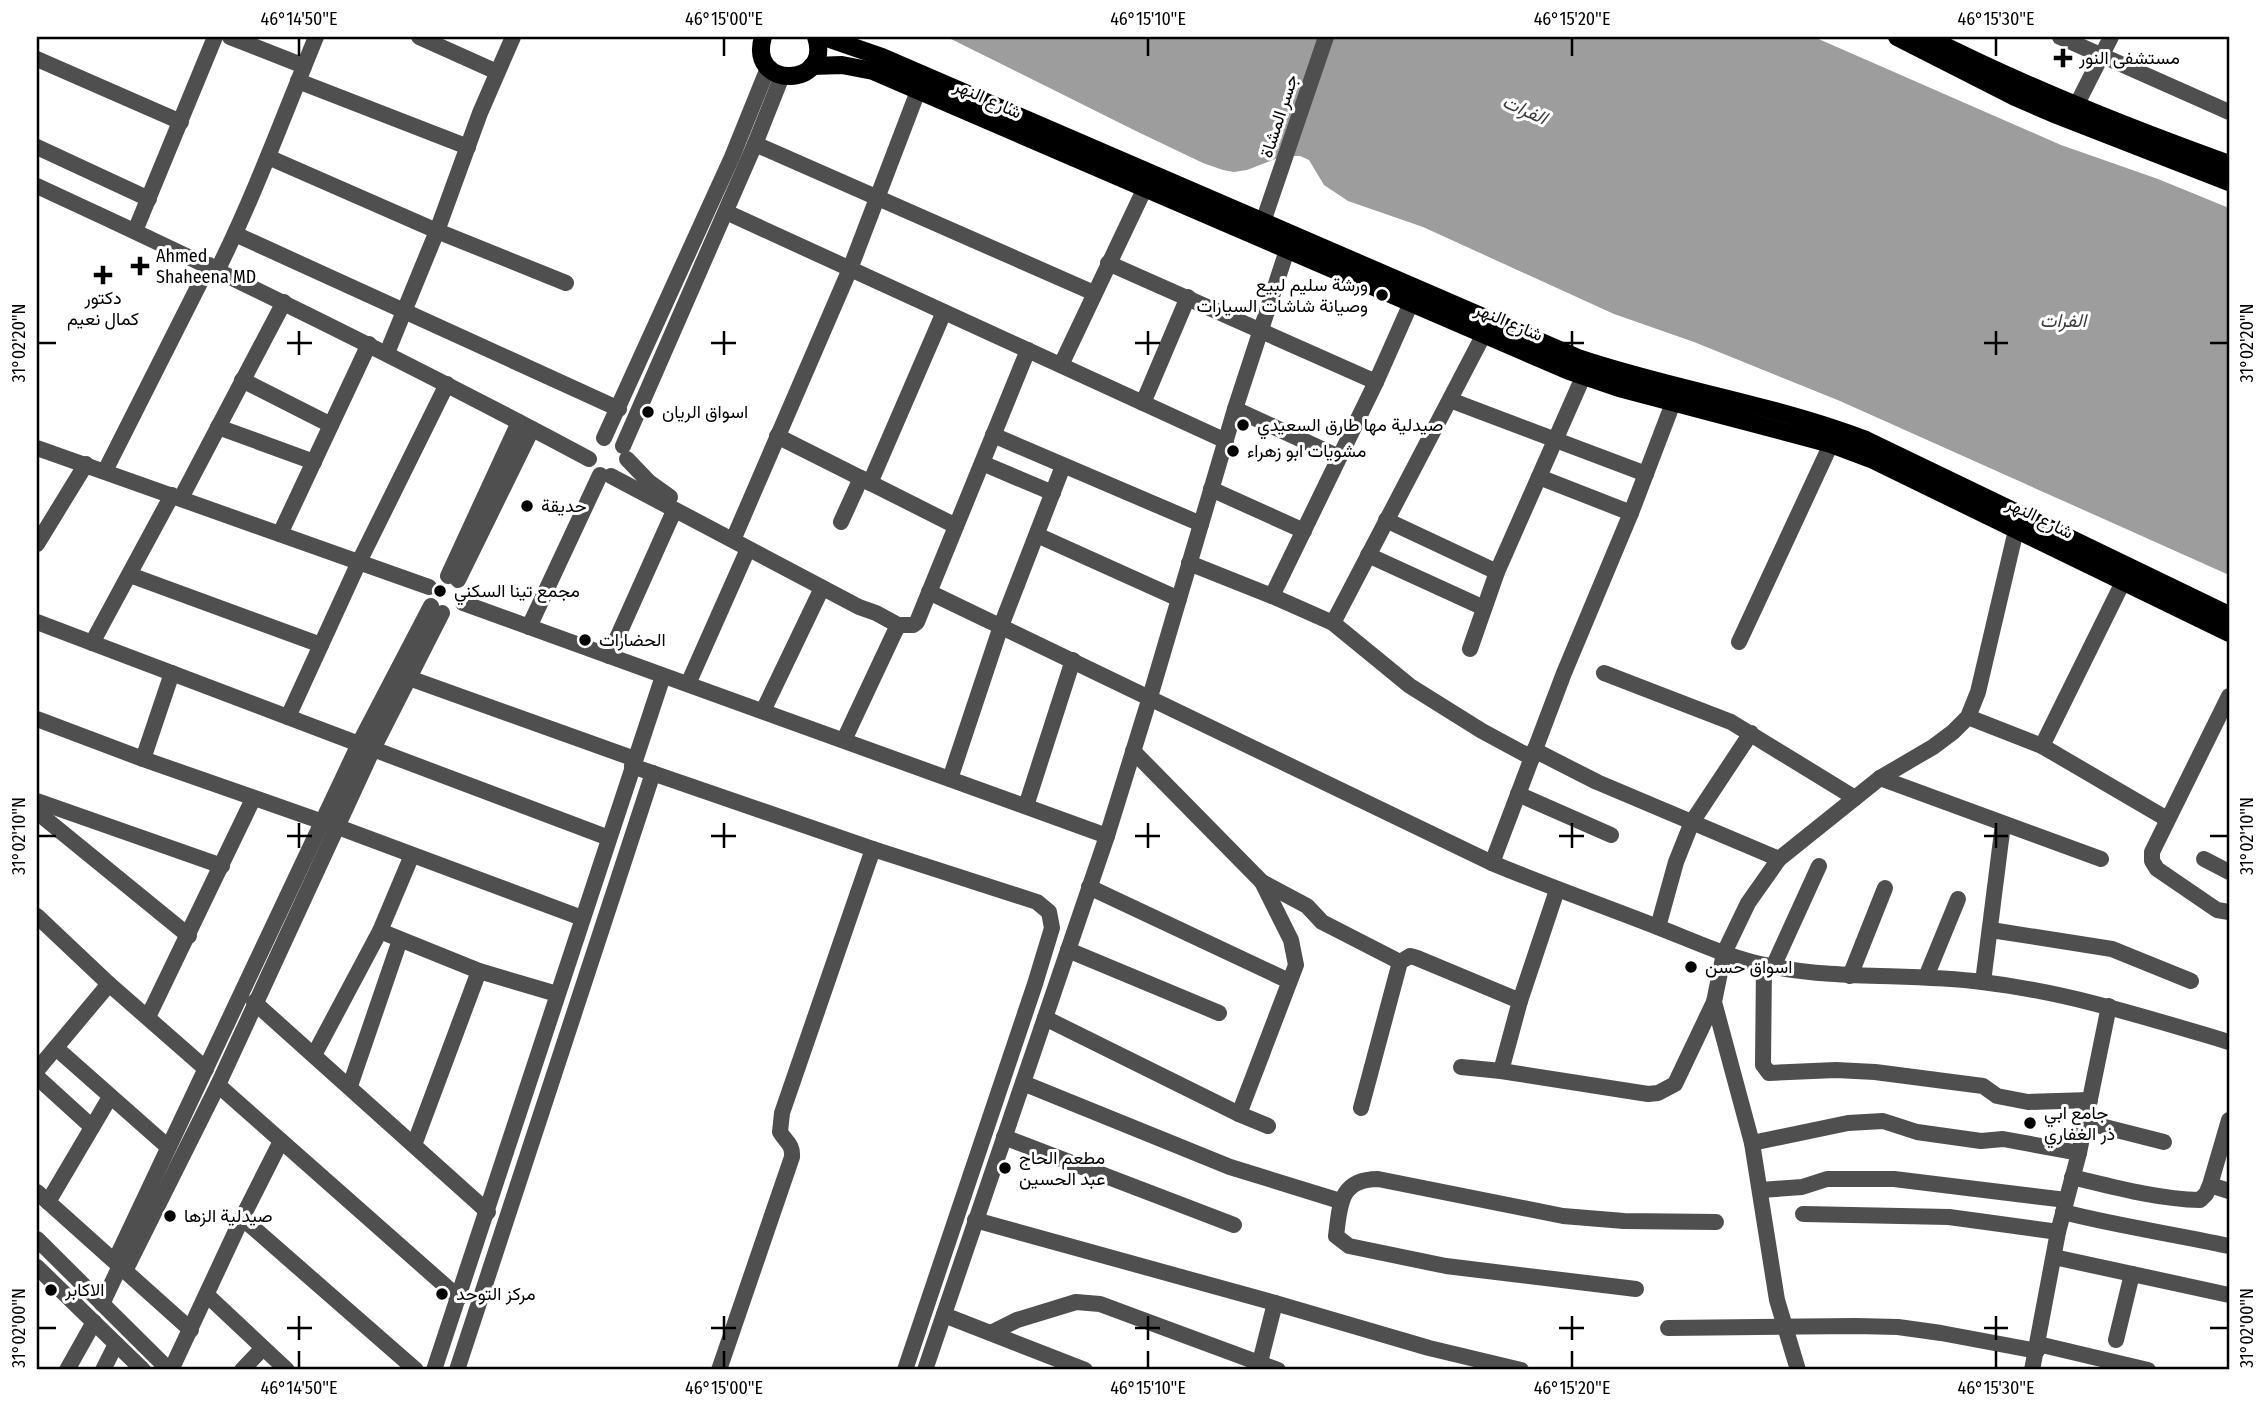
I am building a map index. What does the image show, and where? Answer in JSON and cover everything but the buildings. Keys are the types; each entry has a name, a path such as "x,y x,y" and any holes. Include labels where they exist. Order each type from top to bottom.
{"main road":[{"path":"812,66 818,53 816,37"},
{"name":"شارع النهر","path":"824,37 883,57 1081,153 1144,190 1484,334 1812,421 1866,440 2185,603 2229,633"},
{"path":"1897,37 2027,102 2229,182"},
{"path":"1927,37 2076,106 2228,161"},
{"path":"760,40 762,58 775,72"},
{"name":"شارع النهر","path":"775,72 798,75 812,66 842,65 863,69 1081,153 1266,215 1534,348 1583,377 1831,444 1871,459 2123,582 2229,615"}],"street":[{"path":"135,231 215,37"},
{"path":"230,37 301,73 468,147"},
{"path":"105,471 213,267 235,234 316,37"},
{"path":"419,37 497,72"},
{"path":"387,353 438,231 468,147 513,37"},
{"name":"جسر المشاة","path":"1266,215 1326,37"},
{"path":"2060,37 2229,112"},
{"path":"2076,106 2111,37"},
{"path":"37,59 181,122"},
{"path":"529,627 606,475 621,471 625,452 755,144 775,72"},
{"path":"589,459 593,445 604,438 618,409 732,157 775,72"},
{"path":"736,533 850,269 918,91"},
{"path":"755,144 1094,293"},
{"path":"37,147 149,199"},
{"path":"268,157 566,283"},
{"path":"37,186 213,267 387,353 589,459 593,468 674,511 859,607 908,627 917,622 1028,350"},
{"path":"1061,365 1144,190"},
{"path":"726,212 1226,441"},
{"path":"235,234 618,409"},
{"path":"925,1370 1107,836 1235,410 1287,250"},
{"path":"1108,263 1376,382"},
{"path":"1143,403 1188,297"},
{"path":"92,643 218,427 284,302"},
{"path":"1272,596 1376,382 1411,303"},
{"path":"841,522 866,480 944,312"},
{"path":"1333,622 1484,334"},
{"path":"280,534 369,344"},
{"path":"1470,649 1497,572 1583,377"},
{"path":"242,380 331,425"},
{"path":"288,717 359,562 447,384"},
{"path":"1450,400 1646,474"},
{"path":"1492,863 1564,673 1631,513 1673,403"},
{"path":"1235,410 1339,457"},
{"path":"453,578 525,425"},
{"path":"218,427 314,461"},
{"path":"993,435 1200,524"},
{"path":"778,436 956,526"},
{"path":"604,438 613,439 641,475 658,490 862,600 876,613"},
{"path":"1739,642 1831,444"},
{"path":"37,448 429,587"},
{"path":"37,544 86,464"},
{"path":"982,464 1053,493"},
{"path":"950,779 1001,626 1063,466"},
{"path":"1539,477 1631,513"},
{"path":"1211,489 1304,531"},
{"path":"609,656 674,511"},
{"path":"1386,520 1497,572"},
{"path":"1461,1067 1648,1094 1658,1093 1675,1084 1714,1002 1724,953 1748,903 1779,859 1880,778 1933,747 1968,717 1978,692 2016,530"},
{"path":"1037,535 1179,599"},
{"path":"688,684 748,549"},
{"path":"1368,555 1484,608"},
{"path":"1189,563 1333,622 1410,686 1482,731 1779,859"},
{"path":"130,575 321,645"},
{"path":"366,747 409,677 436,610 427,593 429,587 436,578 453,578 464,590 463,603 454,612 436,610"},
{"path":"2042,746 2123,582"},
{"path":"763,711 822,588"},
{"path":"929,592 1492,863 1724,953 1769,966 1850,976 1926,977 1983,982 2109,1006 2229,1042"},
{"path":"463,603 1107,836"},
{"path":"102,1304 191,1120 206,1069 278,934 366,747 436,610"},
{"path":"37,622 609,838"},
{"path":"844,740 898,625"},
{"path":"1026,806 1073,660"},
{"path":"143,760 172,673"},
{"path":"1604,673 1731,722 1855,798"},
{"path":"434,1370 663,676"},
{"path":"409,677 634,763 653,774 1044,906 1052,919 1052,928 905,1370"},
{"path":"2229,696 2152,852 2152,861 2157,869 2217,910 2229,912"},
{"path":"1968,717 2042,746 2167,819"},
{"path":"39,725 331,825 582,918"},
{"path":"1658,927 1676,862 1692,822 1751,733"},
{"path":"1133,751 1262,883 1291,940 1296,965 1239,1114"},
{"path":"457,1370 653,774"},
{"path":"1880,778 2101,859"},
{"path":"1518,794 1611,835"},
{"path":"148,1017 253,799"},
{"path":"37,802 222,866"},
{"path":"37,813 189,936"},
{"path":"68,838 73,824 80,817"},
{"path":"1983,982 2003,824"},
{"path":"719,1370 792,1157 793,1150 780,1132 782,1113 873,849"},
{"path":"314,1055 380,931 412,855"},
{"path":"2204,859 2229,872"},
{"path":"1819,866 1769,966 1763,1065 1769,1073 1836,1070 1875,1072 1983,1086 1997,1097 2028,1102 2090,1100"},
{"path":"1262,883 1307,906 1322,922 1400,962"},
{"path":"1089,887 1289,981"},
{"path":"1850,976 1885,888"},
{"path":"1500,1071 1557,890"},
{"path":"1926,977 1958,899"},
{"path":"40,926 206,1069"},
{"path":"1991,930 2112,950 2191,981"},
{"path":"380,931 479,971 556,994"},
{"path":"120,1266 168,1147 218,1085 254,1002 278,934"},
{"path":"350,1086 400,940"},
{"path":"1068,950 1219,1013"},
{"path":"1361,1108 1400,962 1410,956 1417,958 1520,1002"},
{"path":"414,1145 479,971"},
{"path":"37,1070 109,984"},
{"path":"1035,984 1054,990"},
{"path":"254,1002 488,1212"},
{"path":"1714,1002 1752,1143 1777,1300 1798,1370"},
{"path":"2032,1370 2058,1232 2079,1153 2109,1006"},
{"path":"1045,1018 1268,1126"},
{"path":"56,1048 168,1147"},
{"path":"37,1077 92,1127"},
{"path":"1023,1083 1230,1167 1340,1200"},
{"path":"218,1085 459,1298"},
{"path":"110,1097 43,1197 191,1330"},
{"path":"2072,1177 2138,1192 2200,1200 2210,1185 2229,1119"},
{"path":"1752,1143 1856,1122 1882,1121 1917,1132 1981,1141 2003,1139 2079,1153"},
{"path":"2085,1122 2165,1142"},
{"path":"1004,1137 1234,1225"},
{"path":"37,1240 170,1370 281,1141"},
{"path":"1636,1289 1446,1266 1349,1246 1336,1236 1340,1200 1358,1182 1378,1179 1563,1216 1624,1222 1716,1222"},
{"path":"1761,1190 1802,1186 1827,1179 1894,1179 2065,1206 2118,1226 2187,1236 2229,1246"},
{"path":"2210,1185 2229,1191"},
{"path":"1803,1214 1949,1217 2058,1232"},
{"path":"242,1219 416,1370"},
{"path":"975,1220 1429,1348 1521,1370"},
{"path":"2054,1257 2229,1296"},
{"path":"37,1267 143,1370"},
{"path":"2116,1340 2132,1274"},
{"path":"208,1296 287,1370"},
{"path":"991,1333 1017,1320 1076,1302 1090,1302 1259,1366 1278,1370"},
{"path":"1259,1366 1275,1303"},
{"path":"944,1315 1086,1370"},
{"path":"67,1370 94,1322"},
{"path":"1668,1328 1898,1327 2037,1348 2148,1370"},
{"path":"103,1370 116,1344"},
{"path":"242,1370 263,1348"}],"water":[{"name":"الفرات","path":"947,37 1814,37 2061,145 2158,179 2229,208 2229,575 1840,401 1694,342 1614,314 1423,227 1348,201 1324,185 1309,160 1300,156 1283,156 1247,170 1223,170 1138,132"}],"place":[{"name":"مستشفى النور","path":"2063,58"},
{"name":"Ahmed Shaheena MD","path":"140,266"},
{"name":"دكتور كمال نعيم","path":"103,275"},
{"name":"ورشة سليم لبيع وصيانة شاشات السيارات","path":"1382,295"},
{"name":"اسواق الريان","path":"648,412"},
{"name":"صيدلية مها طارق السعيدي","path":"1243,425"},
{"name":"مشويات ابو زهراء","path":"1233,451"},
{"name":"حديقة","path":"527,506"},
{"name":"مجمع تينا السكني","path":"440,591"},
{"name":"الحضارات","path":"585,640"},
{"name":"اسواق حسن","path":"1691,967"},
{"name":"جامع ابي ذر الغفاري","path":"2030,1123"},
{"name":"مطعم الحاج عبد الحسين","path":"1005,1168"},
{"name":"صيدلية الزها","path":"170,1216"},
{"name":"الاكابر","path":"51,1290"},
{"name":"مركز التوحد","path":"442,1294"}]}
